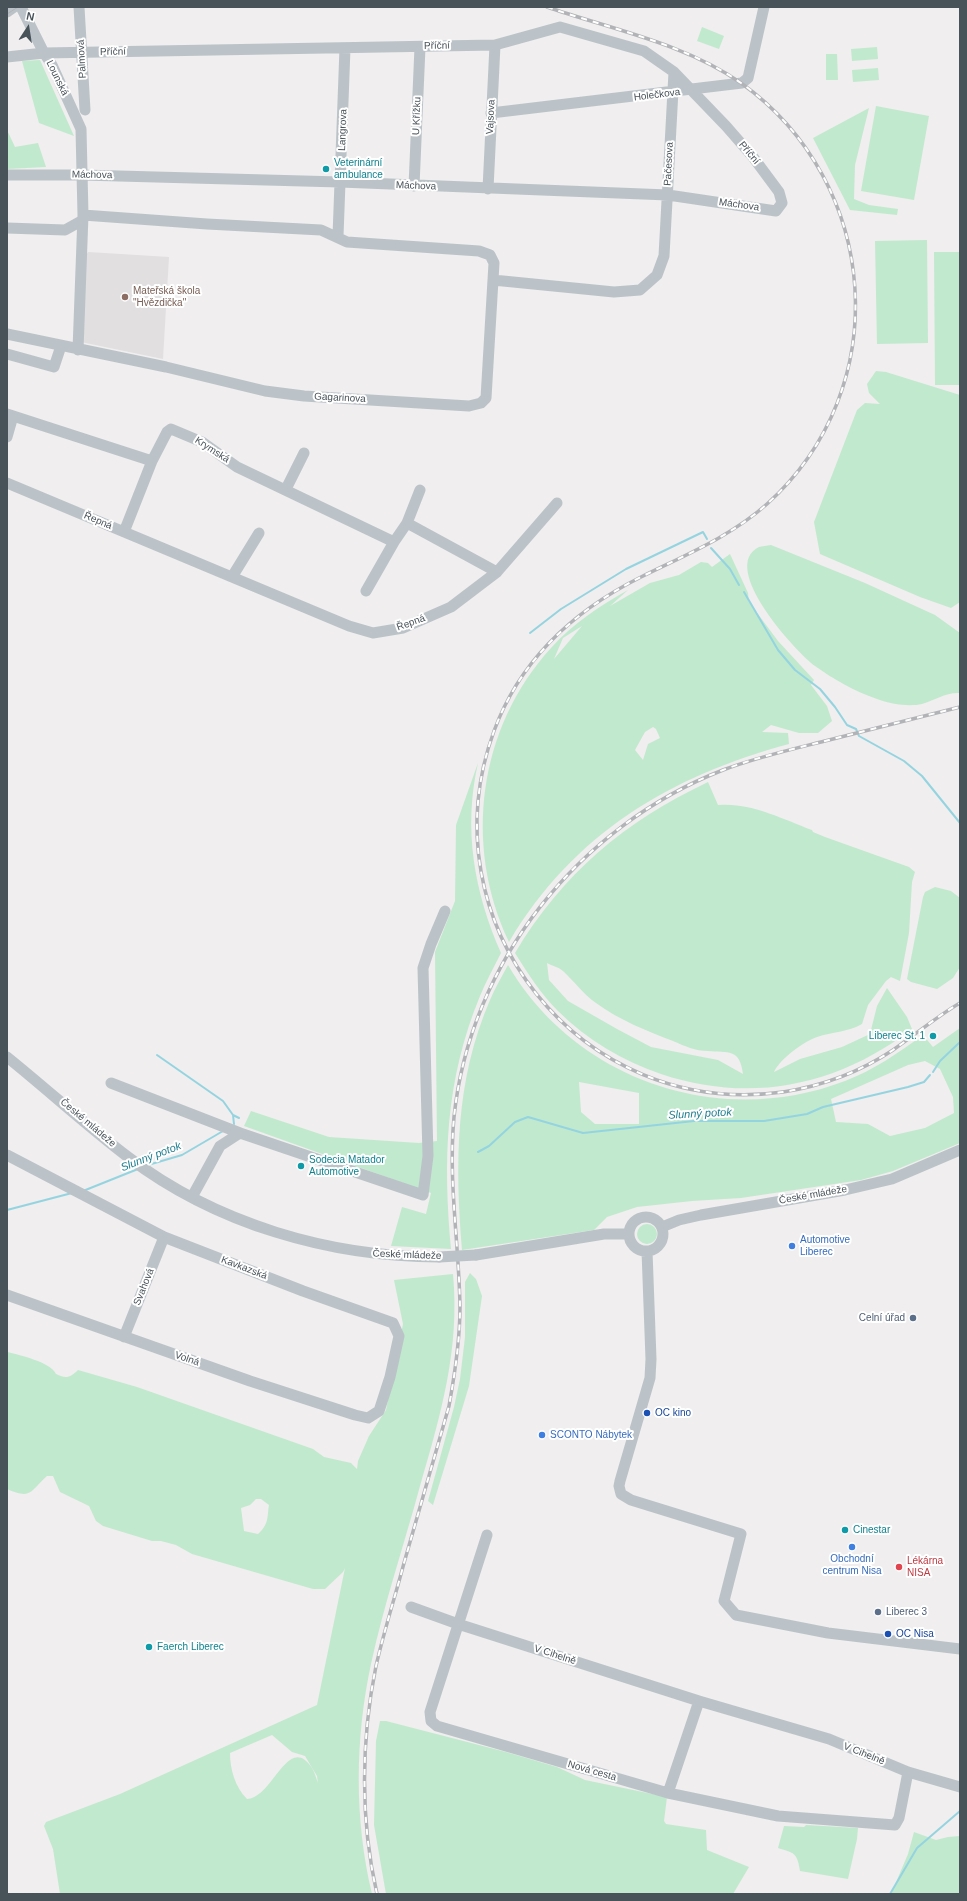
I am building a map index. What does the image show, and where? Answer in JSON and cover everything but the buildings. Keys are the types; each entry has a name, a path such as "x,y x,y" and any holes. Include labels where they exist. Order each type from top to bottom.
{"street":[{"path":"7,12 14,7"},
{"name":"Lounská","path":"21,7 44,53 52,65 80,129 82,175"},
{"name":"Palmová","path":"79,7 85,110"},
{"name":"Holečkova","path":"491,113 742,84 748,78 764,7"},
{"name":"Příční","path":"7,57 44,53 495,45 560,27 644,51 674,72 753,157 778,192 782,203 776,211"},
{"name":"Vajsova","path":"488,189 495,45"},
{"name":"U Křížku","path":"414,186 420,46"},
{"name":"Langrova","path":"338,236 345,48"},
{"name":"Pačesova","path":"493,280 614,292 640,290 657,275 664,256 674,72"},
{"name":"Máchova","path":"7,175 82,175 340,182 668,195 776,211"},
{"path":"78,350 83,218 82,175"},
{"path":"7,228 65,230 83,218"},
{"name":"Gagarinova","path":"7,334 265,391 304,396 469,406 480,403 486,398 494,263 490,255 479,251 347,242 338,236 321,230 83,218"},
{"path":"7,354 54,368 60,346"},
{"path":"7,437 10,415 152,461"},
{"name":"Krymská","path":"124,532 152,461 167,432 171,429 202,442 237,467 286,489 394,542"},
{"path":"286,489 304,453"},
{"name":"Řepná","path":"7,483 349,626 373,633 403,628 451,606 497,572 557,503"},
{"path":"366,590 407,523 420,490"},
{"path":"407,523 497,572"},
{"path":"232,577 259,533"},
{"path":"111,1083 240,1132 423,1195 428,1156 423,968 445,911"},
{"name":"České mládeže","path":"7,1058 134,1162 192,1197 253,1224 286,1236 357,1252 396,1256 439,1257 476,1255 604,1234 630,1234"},
{"path":"192,1197 220,1146 240,1132"},
{"name":"České mládeže","path":"662,1227 679,1220 701,1215 845,1190 892,1179 960,1150"},
{"name":"Kavkazská","path":"7,1155 164,1237 303,1291 393,1323 399,1336 390,1377 378,1411 368,1418"},
{"path":"643,1217 654,1219 662,1227 663,1237 660,1244 654,1249 647,1251 635,1246 630,1234 633,1223 643,1217"},
{"name":"Svahová","path":"124,1337 164,1237"},
{"path":"647,1251 651,1359 650,1378 620,1481 619,1490 621,1494 631,1500 740,1534 724,1601 736,1615 828,1633 960,1649"},
{"name":"Volná","path":"7,1295 250,1381 368,1418"},
{"name":"Nová cesta","path":"487,1535 430,1712 431,1721 436,1726 668,1793 778,1816 895,1825 899,1818 908,1772"},
{"name":"V Cihelně","path":"411,1607 458,1624 700,1701 829,1740 908,1772 960,1787"},
{"path":"668,1793 700,1701"}],"shaded area":[{"name":"Mateřská škola \"Hvězdička\"","path":"88,252 169,257 163,359 81,342 85,257"}],"green space":[{"path":"702,27 724,36 719,49 697,41"},
{"path":"877,47 878,59 852,61 851,49"},
{"path":"826,54 837,54 838,80 826,80"},
{"path":"40,60 74,136 39,123 22,61"},
{"path":"878,68 879,80 853,82 852,70"},
{"path":"876,106 929,116 914,200 861,191"},
{"path":"869,108 855,165 854,199 869,205 898,209 897,215 850,210 813,138"},
{"path":"7,130 15,147 38,143 46,167 7,169"},
{"path":"927,240 928,343 877,344 875,241"},
{"path":"934,252 960,252 960,385 935,385"},
{"path":"876,371 886,372 960,395 960,602 951,608 920,597 820,554 814,522 857,410 865,403 880,404 869,393 867,384"},
{"path":"771,545 865,583 935,615 960,633 960,693 945,695 917,705 894,704 853,689 815,666 805,658 778,627 764,609 754,590 748,572 749,557 759,547"},
{"path":"730,554 748,593 749,602 778,641 814,680 811,685 827,706 832,721 818,733 799,733 771,725 762,732 788,733 789,744 745,757 704,773 665,792 628,814 594,840 563,870 535,904 509,942 495,905 486,866 483,827 485,789 494,751 507,714 526,680 551,648 568,631 587,616 628,590 610,606 650,583 679,575 701,562 708,563 712,567","holes":["582,626 554,659 563,638","653,727 656,729 660,738 648,744 643,760 635,750 645,732"]},
{"path":"478,763 471,812 474,860 484,907 501,953 482,990 468,1028 453,1090 447,1152 447,1183 451,1249 391,1246 402,1207 426,1214 431,1193 244,1126 251,1111 329,1137 419,1143 437,1141 435,952 455,901 456,825"},
{"path":"708,782 718,805 742,806 778,816 825,837 909,867 915,872 912,882 909,933 900,981 891,977 886,981 868,1005 862,1024 851,1029 817,1037 806,1042 786,1057 774,1072 800,1059 842,1047 870,1034 877,1006 887,988 907,1017 912,1029 883,1049 854,1064 823,1076 792,1084 760,1088 728,1088 695,1083 647,1069 619,1056 593,1040 569,1022 535,984 515,953 534,924 554,898 575,874 598,852 649,814","holes":["547,963 561,970 596,1003 624,1020 690,1048 704,1051 727,1052 736,1056 739,1060 743,1074 718,1060 651,1047 617,1029 568,1001 549,980"]},
{"path":"935,887 951,891 960,898 960,967 953,978 937,989 911,982 907,979 923,897 925,892"},
{"path":"508,965 537,1005 572,1039 612,1065 655,1084 701,1096 749,1099 797,1095 856,1077 886,1061 923,1035 933,1047 960,1028 960,1143 893,1171 861,1180 741,1198 692,1201 637,1207 607,1217 594,1230 462,1250 458,1186 460,1123 464,1092 478,1030 492,996","holes":["925,1061 940,1069 953,1097 954,1113 925,1128 890,1136 868,1124 836,1122 831,1099 908,1065","579,1082 639,1093 639,1124 595,1124 581,1112"]},
{"path":"647,1224 654,1227 657,1234 654,1241 647,1244 640,1241 637,1234 640,1227"},
{"path":"470,1273 476,1279 482,1296 469,1386 433,1505 428,1501 454,1407 460,1379 465,1337 465,1282"},
{"path":"453,1274 454,1329 442,1407 382,1619 366,1692 362,1721 359,1779 362,1837 372,1894 60,1894 53,1849 44,1826 46,1822 120,1794 317,1705 345,1568 343,1572 325,1589 313,1589 192,1554 176,1545 161,1541 152,1541 103,1526 96,1521 89,1506 60,1492 53,1476 47,1476 33,1490 26,1494 21,1494 7,1489 7,1352 26,1357 48,1366 56,1374 63,1377 73,1375 78,1370 137,1387 313,1449 324,1457 351,1463 357,1469 358,1461 369,1436 386,1410 403,1324 394,1280","holes":["256,1499 261,1499 269,1505 266,1524 258,1534 244,1531 241,1508 250,1505","272,1735 292,1752 305,1756 317,1776 318,1783 312,1768 303,1759 295,1758 288,1762 280,1770 265,1789 256,1796 247,1799 239,1789 234,1778 230,1753"]},
{"path":"380,1721 386,1721 506,1752 557,1767 585,1780 667,1797 664,1821 666,1824 706,1830 707,1850 749,1867 733,1894 386,1894 374,1825 376,1741"},
{"path":"806,1825 858,1828 848,1879 800,1871 796,1857 788,1851 778,1848 784,1826 804,1827"},
{"path":"914,1832 936,1840 960,1836 960,1894 891,1894 908,1854"}],"waterway":[{"path":"530,633 561,609 626,569 703,532 707,539"},
{"path":"711,548 730,569 739,585"},
{"path":"744,592 778,650 795,670 820,689 835,707 847,725 856,729 859,736 904,761 922,776 960,823"},
{"name":"Slunný potok","path":"933,1072 940,1061 960,1042"},
{"path":"157,1055 223,1101 233,1115"},
{"name":"Slunný potok","path":"478,1152 489,1146 515,1122 528,1117 583,1133 694,1121 764,1121 807,1114 823,1107 908,1087 924,1082 930,1075"},
{"name":"Slunný potok","path":"234,1124 233,1115 239,1118"},
{"name":"Slunný potok","path":"148,1165 182,1155 223,1131"},
{"name":"Slunný potok","path":"83,1191 138,1169"},
{"name":"Slunný potok","path":"7,1210 72,1193"},
{"path":"890,1894 917,1848 960,1811"}],"tram line":[{"path":"7,14 18,7"}],"railway":[{"path":"547,7 672,48 719,69 741,83 788,125 822,175 845,230 855,288 852,346 837,403 809,457 767,504 753,516 707,545 617,590 572,622 552,640 535,660 505,705 494,731 478,802 481,872 501,937 536,994 584,1040 642,1074 709,1092 783,1092 826,1082 854,1071 880,1058 960,1003"},
{"path":"377,1894 371,1866 365,1809 364,1780 367,1722 379,1653 449,1406 453,1381 458,1344 460,1307 453,1188 452,1141 454,1117 464,1060 483,1005 508,954 540,906 579,864 622,826 671,795 723,770 749,761 960,707"}],"place":[{"name":"Veterinární ambulance","path":"326,169"},
{"name":"Mateřská škola \"Hvězdička\"","path":"125,297"},
{"name":"Liberec St. 1","path":"933,1036"},
{"name":"Sodecia Matador Automotive","path":"301,1166"},
{"name":"Automotive Liberec","path":"792,1246"},
{"name":"Celní úřad","path":"913,1318"},
{"name":"OC kino","path":"647,1413"},
{"name":"SCONTO Nábytek","path":"542,1435"},
{"name":"Cinestar","path":"845,1530"},
{"name":"Obchodní centrum Nisa","path":"852,1547"},
{"name":"Lékárna NISA","path":"899,1567"},
{"name":"Liberec 3","path":"878,1612"},
{"name":"OC Nisa","path":"888,1634"},
{"name":"Faerch Liberec","path":"149,1647"}]}
